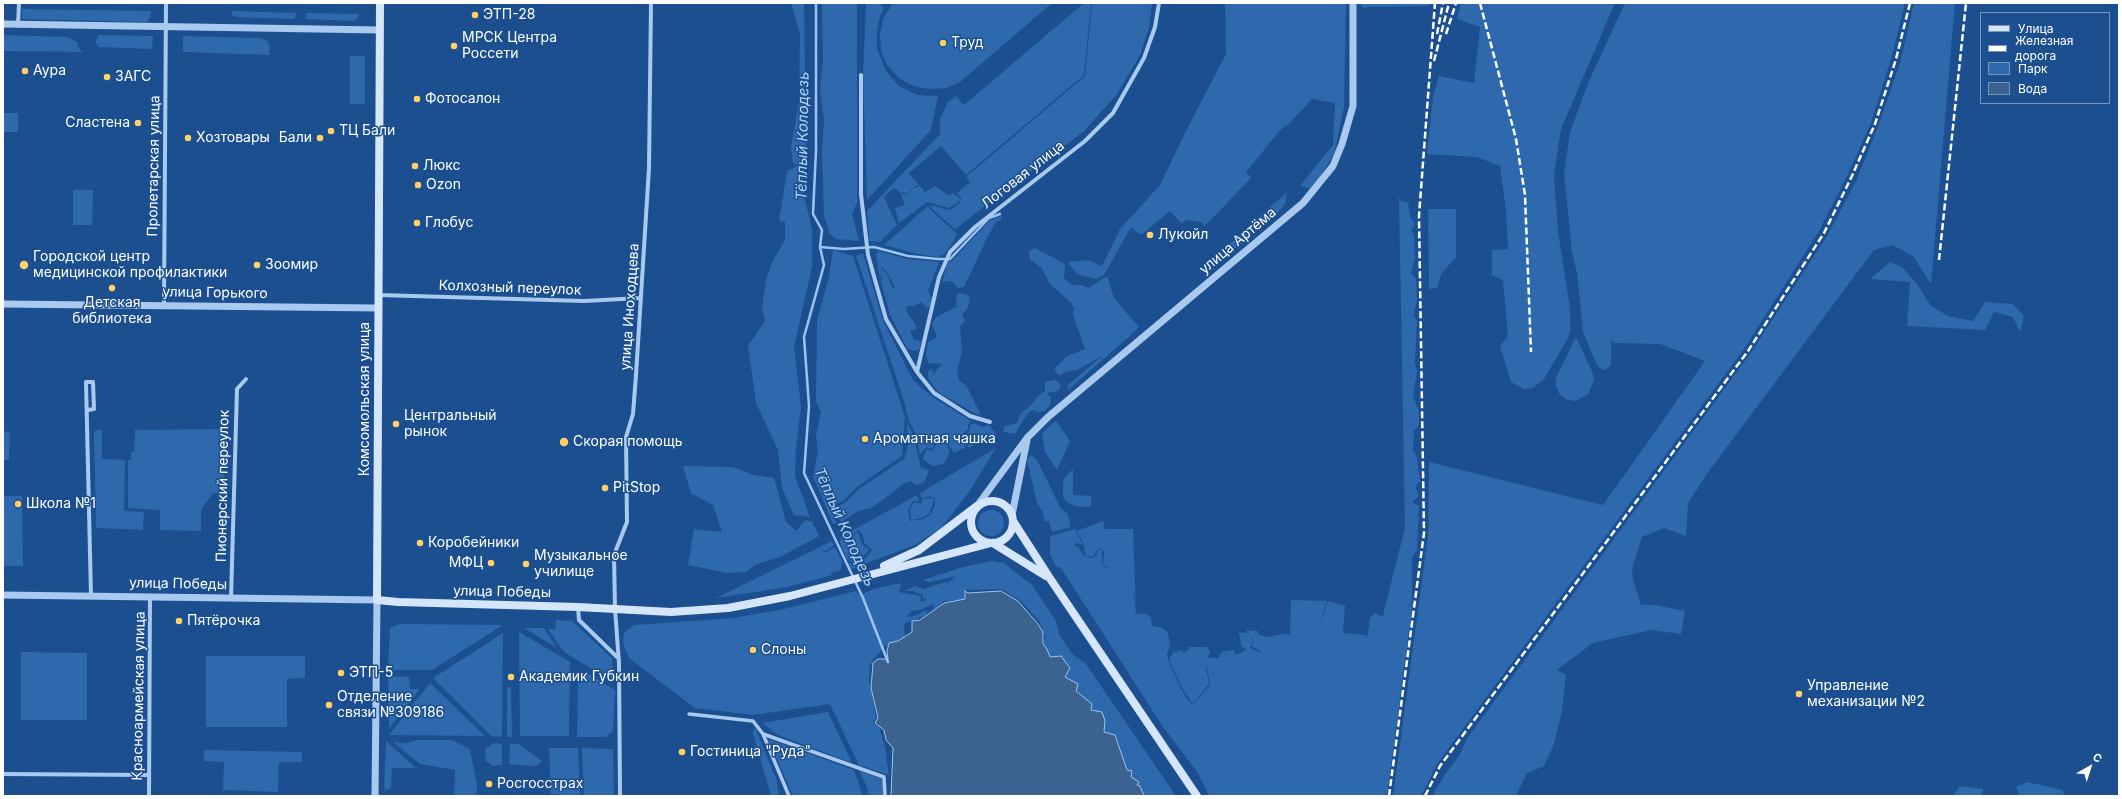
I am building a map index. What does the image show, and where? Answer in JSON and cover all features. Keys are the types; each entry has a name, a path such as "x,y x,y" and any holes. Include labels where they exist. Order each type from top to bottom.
{"main road":[{"name":"Комсомольская улица","path":"377,600 380,3"},
{"path":"860,577 919,550 983,502 998,502 1008,509 1049,578 1197,796"},
{"path":"977,506 970,520 971,527 979,539 992,543 1049,578"},
{"path":"992,543 999,542 1009,534 1012,518"},
{"name":"улица Победы","path":"377,600 483,605 578,607 671,612 728,608 790,596 992,543"}],"street":[{"path":"18,3 18,25"},
{"name":"Пролетарская улица","path":"164,305 166,3"},
{"name":"улица Иноходцева","path":"620,796 618,657 614,556 627,522 626,437 633,414 650,168 651,3"},
{"name":"Логовая улица","path":"917,372 944,264 950,252 975,227 1085,141 1113,113 1144,58 1155,27 1159,3"},
{"name":"улица Артёма","path":"977,506 1027,438 1048,417 1303,203 1333,166 1342,144 1353,106 1353,3"},
{"path":"3,24 380,30"},
{"path":"861,75 861,194 868,255 886,319 917,372 934,393 970,416 990,422"},
{"name":"Колхозный переулок","path":"378,295 584,301 641,298"},
{"name":"улица Горького","path":"3,304 378,308"},
{"name":"Пионерский переулок","path":"231,598 237,389 246,379"},
{"path":"88,410 94,409 93,382 86,382 88,410 91,596"},
{"path":"1012,518 1027,438"},
{"name":"улица Победы","path":"3,595 377,600"},
{"name":"Красноармейская улица","path":"149,796 150,597"},
{"name":"Комсомольская улица","path":"375,796 377,600"},
{"path":"578,607 579,620 618,657"},
{"path":"689,714 753,721 763,734 789,796"},
{"path":"763,734 884,777 885,796"},
{"path":"3,774 149,775"}],"green space":[{"path":"791,3 804,3 806,147 804,196 812,229 812,267 794,347 801,407 796,449 795,476 810,517 794,515 782,488 778,450 756,403 748,346 765,321 762,308 766,280 772,262 785,240 785,222 779,221 787,171 797,166 793,162 791,149 799,100 800,34"},
{"path":"822,3 857,3 857,203 852,214 859,241 836,239 830,234 824,216 822,153 824,120 820,90 823,62"},
{"path":"866,3 880,3 884,8 880,16 877,31 877,49 886,71 899,86 917,95 938,96 931,130 867,200 863,76"},
{"name":"Труд","path":"893,3 1052,3 960,82 946,88 929,89 913,86 899,78 887,65 881,51 880,34 883,19"},
{"path":"1084,3 1091,3 1084,75 966,175 941,146 909,173 919,185 910,189 910,194 911,189 920,186 925,192 935,186 949,196 953,193 960,198 959,202 949,208 927,202 899,223 895,208 905,205 901,194 905,193 910,196 905,192 901,193 894,188 884,197 897,225 880,242 869,241 867,211 940,134 940,119 948,102 956,96 964,105"},
{"path":"1092,3 1152,3 1149,28 1140,55 1117,94 1084,131 955,229 933,210 930,205 950,210 960,203 961,198 957,193 970,182 966,177 1085,76"},
{"path":"1225,3 1346,3 1344,107 1334,154 1316,183 1309,188 1300,186 1333,145 1335,103 1312,99 1289,124 1282,128 1246,172 1251,178 1205,226 1201,222 1186,220 1182,224 1170,211 1141,235 1131,227 1104,275 1096,279 1077,274 1068,262 1088,260 1102,266 1120,229 1160,185 1226,54"},
{"path":"1360,3 1429,3 1429,6 1366,7 1366,9 1363,8"},
{"path":"1461,3 1615,3 1561,129 1554,175 1558,232 1570,308 1570,331 1568,338 1544,379 1533,388 1524,389 1511,382 1500,346 1508,336 1503,280 1492,275 1492,250 1508,249 1506,210 1500,166 1477,157 1427,154 1433,96 1439,76 1474,83 1480,27 1457,19"},
{"path":"1625,3 1905,3 1892,56 1871,123 1847,176 1819,231 1744,349 1437,764 1421,796 1393,796 1428,536 1429,462 1603,505 1705,361 1660,344 1615,343 1611,340 1611,365 1605,370 1601,369 1597,365 1583,332 1577,273 1572,252 1564,174 1570,132 1589,81"},
{"path":"1914,3 1955,3 1931,284 1913,256 1892,245 1874,250 1709,471 1688,503 1686,536 1664,528 1642,537 1632,569 1633,580 1641,605 1655,605 1685,611 1681,634 1651,630 1593,643 1557,670 1566,675 1562,711 1554,744 1544,766 1527,773 1516,796 1432,796 1446,773 1459,756 1468,737 1750,354 1827,236 1856,181 1878,127 1900,63"},
{"path":"22,9 151,11 150,18 147,22 22,19"},
{"path":"232,11 296,13 295,19 236,17 232,15"},
{"path":"306,13 359,14 358,18 354,21 305,19"},
{"path":"3,35 68,37 77,42 79,49 83,52 3,51"},
{"path":"99,35 153,36 152,49 99,47 95,42"},
{"path":"183,36 259,38 266,40 269,44 270,55 183,52"},
{"path":"350,56 365,56 365,104 350,104"},
{"path":"3,113 18,113 18,132 3,132"},
{"path":"73,190 93,190 92,225 73,225"},
{"path":"1287,192 1285,204 1280,210 1230,253 1225,248"},
{"path":"1399,197 1401,201 1408,202 1410,216 1415,224 1411,230 1414,235 1415,259 1411,273 1416,279 1417,299 1414,316 1417,320 1415,363 1417,371 1413,396 1419,411 1419,425 1414,431 1413,450 1417,457 1420,481 1415,486 1419,496 1412,502 1419,506 1417,550 1412,557 1412,601 1406,609 1413,602 1387,796 1209,796 1198,773 1163,727 1061,568 1056,567 1050,554 1050,536 1075,529 1083,545 1076,543 1074,546 1078,547 1084,556 1093,558 1096,556 1098,550 1102,550 1102,564 1106,568 1110,566 1106,567 1103,564 1103,550 1098,549 1093,557 1085,555 1084,545 1077,531 1103,521 1105,529 1133,529 1136,611 1134,592 1128,589 1133,592 1136,614 1146,614 1151,618 1152,626 1163,628 1168,633 1170,646 1167,654 1168,659 1181,689 1193,705 1210,685 1207,667 1212,664 1206,667 1209,684 1193,704 1182,688 1169,659 1174,652 1182,650 1184,653 1189,649 1189,647 1207,647 1210,652 1208,658 1218,658 1222,652 1233,650 1236,655 1247,650 1241,646 1239,632 1248,633 1253,641 1250,647 1260,653 1261,651 1251,646 1254,641 1246,630 1258,631 1257,634 1267,637 1282,634 1290,635 1291,600 1327,601 1317,632 1328,601 1345,606 1343,633 1366,635 1367,639 1370,618 1375,613 1382,616 1382,619 1405,528"},
{"path":"928,206 957,234 944,254 938,257 917,254 884,245"},
{"path":"1428,209 1456,209 1456,257 1441,274 1437,288 1429,289"},
{"path":"1001,216 1002,219 995,223 964,287 958,288 952,281 942,282 948,262 952,261 990,220"},
{"path":"1035,248 1065,264 1064,278 1072,285 1081,285 1089,288 1107,276 1114,298 1139,327 1068,390 1068,385 1102,356 1077,370 1067,371 1059,376 1054,369 1067,356 1085,349 1073,315 1074,308 1070,302 1050,284 1042,268 1030,260 1029,251"},
{"path":"833,250 853,256 905,417 902,456 858,486 844,500 834,505 834,519 837,523 833,524 813,476 818,451 816,435 821,412 816,402 817,320 829,277"},
{"path":"879,251 907,259 939,262 928,291 932,300 930,306 927,308 921,302 915,306 907,306 906,311 916,325 916,329 910,331 914,340 921,341 920,349 914,351 907,348 890,315 881,282 882,269 887,274 892,287 896,290 888,274 882,267 880,280 876,254"},
{"path":"863,253 883,321 913,380 931,396 971,421 968,425 968,430 963,433 961,438 966,447 954,453 947,442 936,440 932,449 926,447 920,455 916,435 909,421 903,398 856,256"},
{"path":"1890,262 1902,267 1917,284 1931,306 1948,316 1973,321 1985,302 2013,304 2024,316 2020,332 2013,317 1994,312 1985,330 1907,326 1910,282 1870,279"},
{"path":"957,293 969,295 970,300 967,309 962,314 965,321 960,326 962,350 957,372 959,381 966,385 981,415 974,413 938,392 928,378 928,371 932,369 934,374 943,364 928,363 926,354 928,342 937,337 932,324 936,317 956,307"},
{"path":"1576,337 1593,374 1594,380 1588,394 1576,401 1568,400 1560,395 1556,386 1556,378"},
{"path":"1056,380 1061,386 1058,391 1047,393 1051,398 1050,405 1045,411 1039,412 1033,410 1027,414 1015,434 1003,432 1005,426 1017,423 1021,413 1045,391 1045,382"},
{"path":"1056,421 1070,441 1057,470 1045,452 1042,433"},
{"path":"907,422 913,435 921,468 929,470 924,483 915,485 911,481 905,483 872,508 858,511 842,522 837,518 837,506 845,503 859,489 905,458 908,444"},
{"path":"974,423 982,427 989,425 996,434 992,439 980,439 969,448 963,438 969,432 970,425"},
{"path":"224,429 224,493 213,493 201,510 201,531 160,530 160,510 128,508 128,460 131,460 131,452 134,452 135,430"},
{"path":"96,430 102,430 102,459 125,460 124,511 144,512 143,530 96,528 94,433"},
{"path":"3,431 10,432 9,460 3,460"},
{"path":"937,442 946,444 950,451 944,464 932,466 923,459 926,449 933,451"},
{"path":"996,448 969,492 941,528 915,545 851,569 848,562 853,565 865,559 872,550 864,543 863,536 859,530 849,538 844,535 917,495 919,501 913,501 908,509 910,521 924,519 931,514 935,505 935,498 929,496 922,499 920,493"},
{"path":"1031,455 1037,460 1061,509 1068,514 1071,527 1052,532 1049,521 1045,522 1042,511 1037,503 1027,460"},
{"path":"683,466 733,467 754,475 774,478 786,522 796,531 805,520 812,522 819,536 780,557 757,564 746,572 727,573 688,565 694,529 722,532 713,505 691,493"},
{"path":"1073,469 1073,495 1091,496 1091,507 1075,506 1067,502 1063,496 1063,482 1066,476"},
{"path":"3,496 22,496 23,566 3,566"},
{"path":"929,498 934,499 930,513 922,518 911,520 910,509 914,502 921,504 922,500"},
{"path":"991,510 1000,514 1004,523 1000,532 991,536 982,532 978,523 982,514"},
{"path":"858,532 862,544 869,550 863,557 853,563 847,559 840,543 841,536 851,541 852,537"},
{"path":"832,541 834,545 826,551 820,552 826,552 835,547 842,561 841,570 831,573 832,575 788,587 716,598"},
{"path":"992,561 1004,563 1032,585 1056,621 1059,634 1073,655 1086,664 1176,796 1144,796 1140,786 1137,785 1127,770 1115,735 1104,732 1105,721 1091,710 1087,700 1076,691 1065,677 1067,665 1061,657 1050,657 1043,644 1046,637 1039,621 1020,600 1001,589 965,590 964,598 961,600 944,601 933,610 934,604 920,610 912,611 906,617 914,616 927,610 926,615 904,624 905,636 889,646 885,646 873,660 870,665 869,679 876,718 873,723 879,727 885,747 889,775 859,765 830,704 753,715 695,708 629,658 623,643 624,633 634,625 733,618 784,609 856,591 860,595 873,589 901,583 899,592 921,596 920,602 925,601 926,598 923,599 923,595 913,591 904,591 915,586 924,589 949,581 941,589 956,576 929,582 923,580 963,567"},
{"path":"556,620 572,621 612,658 613,682 564,652 548,629 555,629"},
{"path":"400,624 503,625 432,670 388,670 390,628"},
{"path":"524,628 544,628 557,648"},
{"path":"519,632 570,662 569,736 520,736"},
{"path":"503,633 502,737 491,736 433,678"},
{"path":"21,652 87,653 87,720 21,720"},
{"path":"206,656 305,656 305,678 287,679 287,727 206,727"},
{"path":"587,673 615,690 613,731 606,737 577,737 578,675 586,676"},
{"path":"388,676 409,677 410,689 420,689 389,729"},
{"path":"430,683 485,736 389,735"},
{"path":"507,687 511,687 512,737 507,737"},
{"path":"828,712 852,763 778,735 762,723"},
{"path":"755,727 777,781 779,796 771,796 753,733"},
{"path":"768,739 854,770 863,796 793,796"},
{"path":"417,740 452,740 470,749 477,786 476,796 454,796 455,770 420,764 393,742 406,743"},
{"path":"386,741 416,768 392,768 391,788 387,790 384,788"},
{"path":"494,743 502,744 502,765 493,766 486,761 485,749"},
{"path":"510,744 519,744 542,761 538,765 532,766 509,764"},
{"path":"549,748 578,748 580,796 551,794"},
{"path":"582,748 613,749 614,796 584,796"},
{"path":"204,750 302,752 302,762 279,762 278,792 223,790 224,762 204,761"},
{"path":"859,770 883,779 883,796 868,796 867,787"},
{"path":"2027,782 2063,790 2064,796 2020,796 2016,787"},
{"path":"1960,786 1983,789 1982,796 1953,796"}],"water":[{"path":"965,591 968,593 1001,591 1018,601 1043,632 1043,644 1050,657 1061,656 1070,668 1065,677 1078,684 1076,691 1092,704 1091,710 1102,712 1105,721 1104,732 1115,735 1127,770 1132,771 1131,777 1139,782 1137,785 1140,786 1144,796 891,796 893,748 886,740 884,730 875,723 878,718 871,688 873,663 878,659 888,659 887,651 889,643 898,641 912,632 912,621 920,620 944,603 965,599"}],"waterway":[{"name":"Тёплый Колодезь","path":"816,3 816,150 813,214 822,230 820,247 824,265 804,337 809,406 804,473 863,598 888,662"},
{"path":"820,247 844,249 874,247 908,256 950,259 989,218 1000,214"}],"railway":[{"path":"1389,796 1424,533 1419,216 1435,3"},
{"path":"1437,34 1443,3"},
{"path":"1434,61 1449,3"},
{"path":"1446,34 1456,3"},
{"path":"1480,3 1516,139 1525,195 1531,352"},
{"path":"1425,796 1440,766 1748,351 1824,233 1875,124 1896,59 1910,3"},
{"path":"1939,260 1966,3"}],"place":[{"name":"ЭТП-28","path":"475,15"},
{"name":"Труд","path":"943,43"},
{"name":"МРСК Центра Россети","path":"454,46"},
{"name":"Аура","path":"25,71"},
{"name":"ЗАГС","path":"107,77"},
{"name":"Фотосалон","path":"417,99"},
{"name":"Сластена","path":"138,123"},
{"name":"ТЦ Бали","path":"331,131"},
{"name":"Хозтовары","path":"188,138"},
{"name":"Бали","path":"320,138"},
{"name":"Люкс","path":"415,166"},
{"name":"Ozon","path":"418,185"},
{"name":"Глобус","path":"417,223"},
{"name":"Лукойл","path":"1150,235"},
{"name":"Городской центр медицинской профилактики","path":"24,265"},
{"name":"Зоомир","path":"257,265"},
{"name":"Детская библиотека","path":"112,288"},
{"name":"Центральный рынок","path":"396,424"},
{"name":"Ароматная чашка","path":"865,439"},
{"name":"Скорая помощь","path":"564,442"},
{"name":"PitStop","path":"605,488"},
{"name":"Школа №1","path":"18,504"},
{"name":"Коробейники","path":"420,543"},
{"name":"МФЦ","path":"491,563"},
{"name":"Музыкальное училище","path":"526,564"},
{"name":"Пятёрочка","path":"179,621"},
{"name":"Слоны","path":"753,650"},
{"name":"ЭТП-5","path":"341,673"},
{"name":"Академик Губкин","path":"511,677"},
{"name":"Управление механизации №2","path":"1799,694"},
{"name":"Отделение связи №309186","path":"329,705"},
{"name":"Гостиница \"Руда\"","path":"682,752"},
{"name":"Росгосстрах","path":"489,784"}]}
